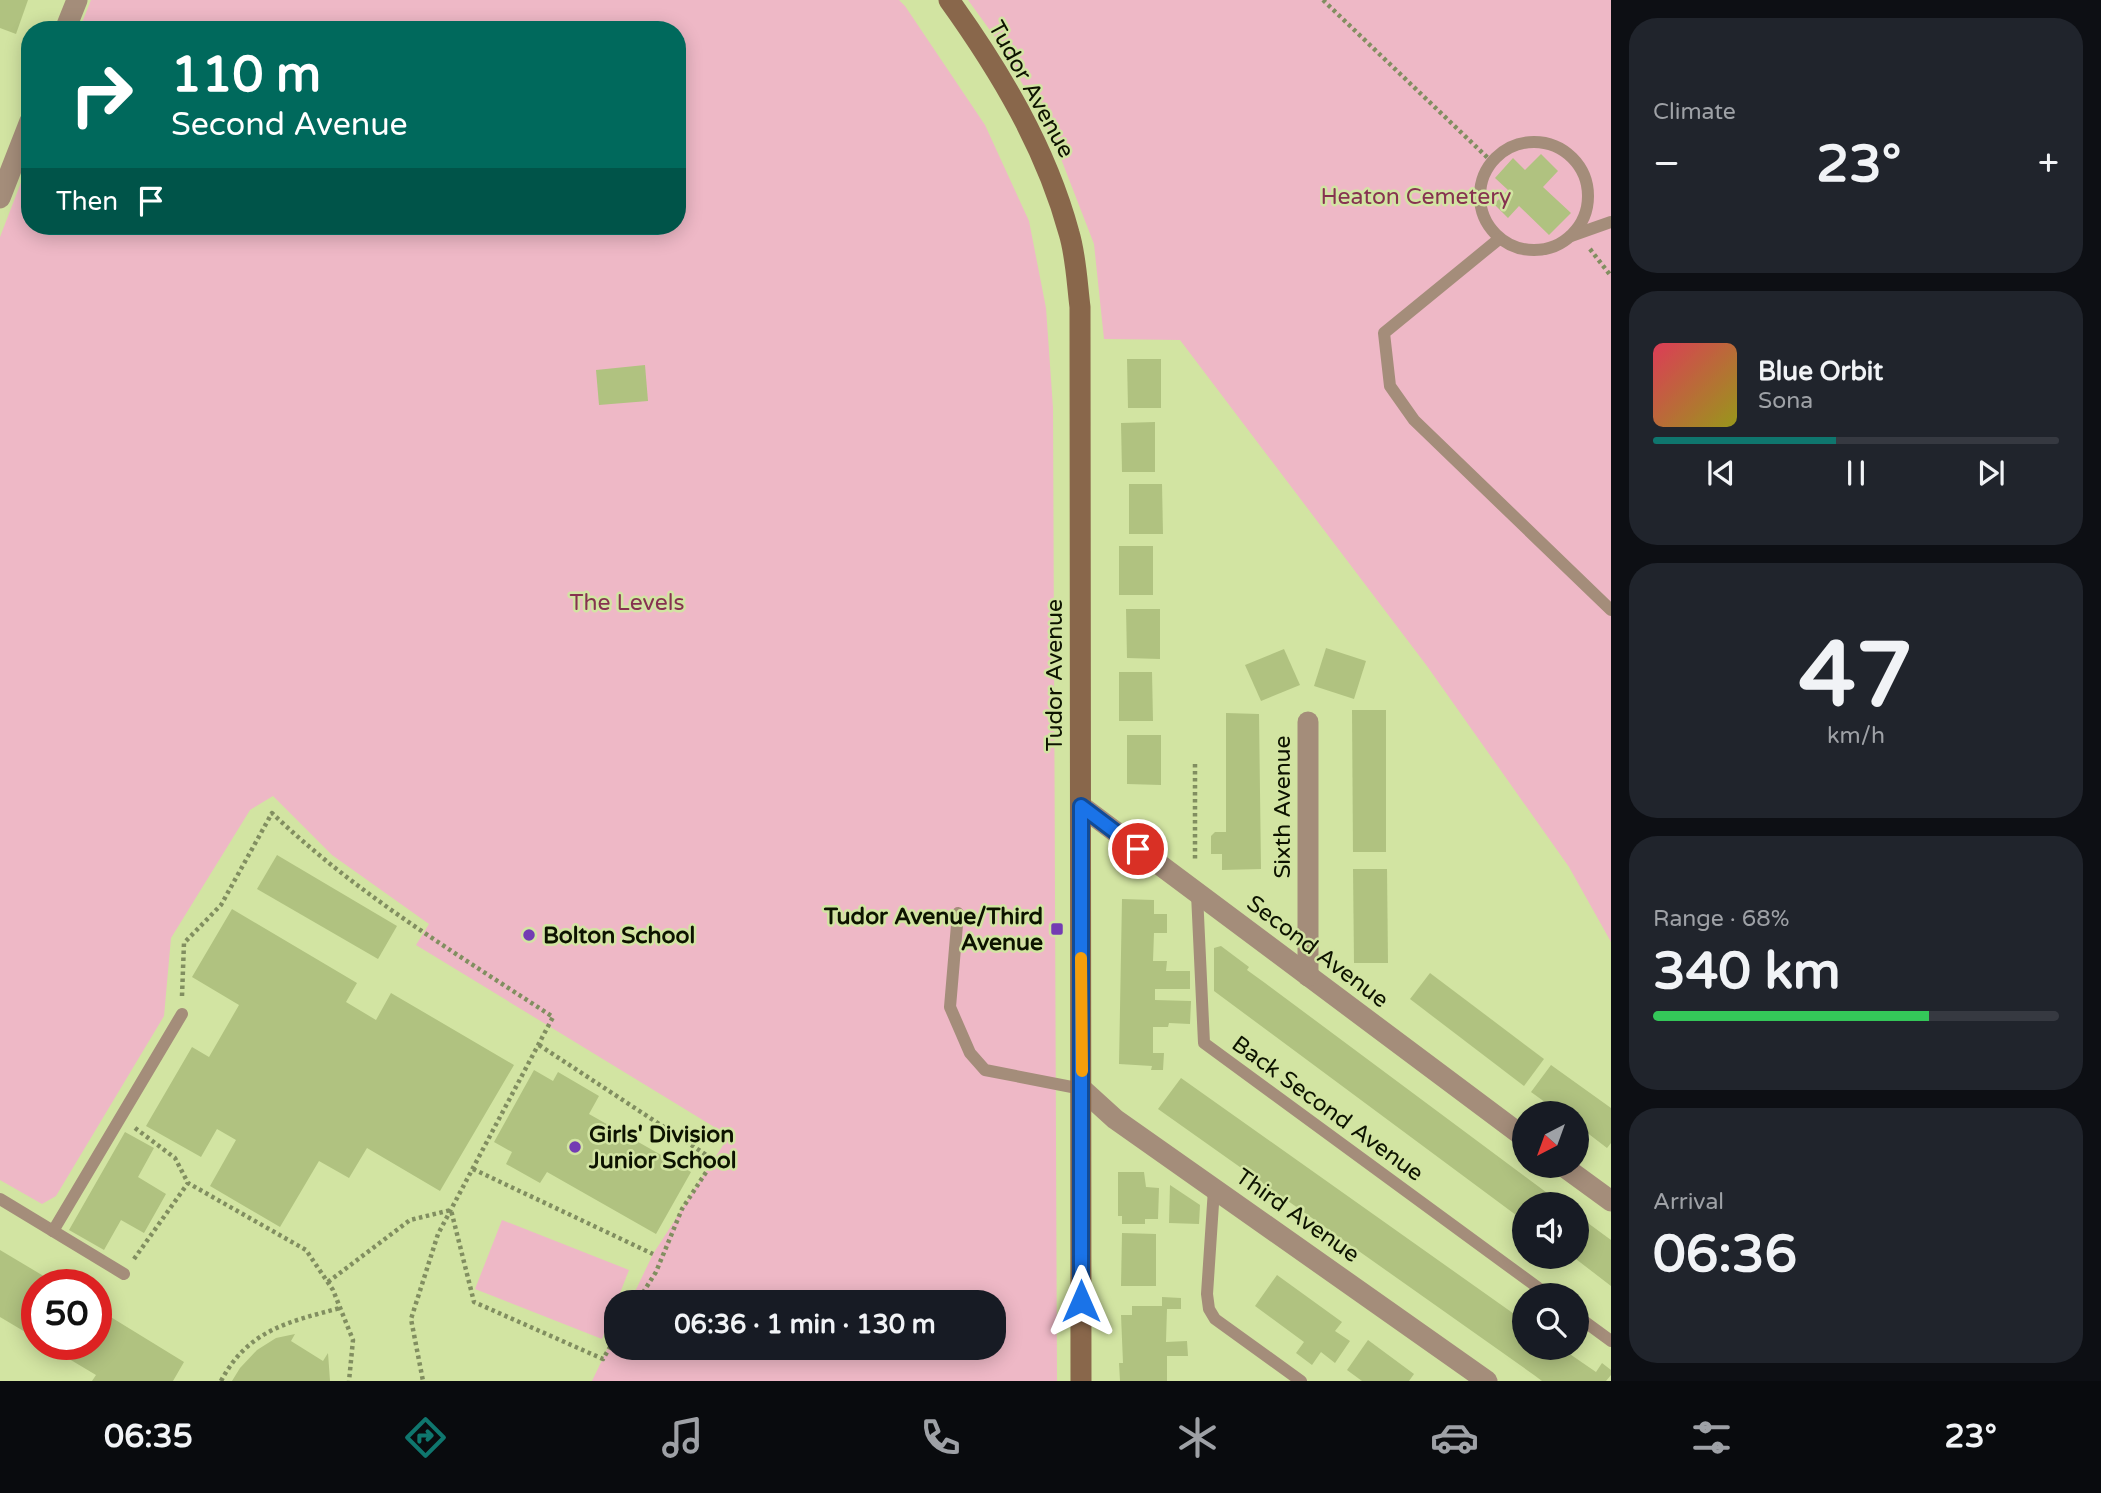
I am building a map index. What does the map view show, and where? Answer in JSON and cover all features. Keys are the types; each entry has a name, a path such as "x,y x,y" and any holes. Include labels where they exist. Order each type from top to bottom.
{"main road":[{"name":"Tudor Avenue","path":"949,0 985,50 1049,173 1070,235 1080,307 1081,1381"}],"street":[{"path":"69,21 77,0"},
{"path":"0,198 21,144"},
{"name":"Sixth Avenue","path":"1308,722 1308,976"},
{"name":"Second Avenue","path":"1081,806 1512,1128"},
{"name":"Third Avenue","path":"1082,1089 1115,1119 1488,1381"},
{"path":"1579,1178 1611,1201"}],"lane":[{"path":"1576,235 1588,205 1588,187 1582,170 1571,156 1556,146 1539,141 1521,143 1505,150 1491,161 1483,176 1479,193 1480,210 1499,239 1512,247 1544,250 1611,222"},
{"path":"1499,239 1384,333 1390,386 1414,420 1611,610"},
{"name":"Back Second Avenue","path":"1196,893 1204,1043 1532,1283"},
{"path":"958,913 950,1007 970,1053 985,1070 1082,1089"},
{"path":"53,1231 182,1014"},
{"path":"1214,1189 1207,1294 1209,1309 1215,1319 1301,1381"},
{"path":"0,1199 124,1274"},
{"path":"1589,1325 1611,1341"}],"path":[{"path":"1323,0 1491,161"},
{"path":"1576,235 1611,275"},
{"path":"1195,764 1196,893"},
{"path":"182,1014 184,943 221,905 272,813 310,849 424,932 553,1017 438,1234 411,1320 423,1381"},
{"path":"539,1045 714,1160 682,1209 656,1272 645,1290"},
{"path":"121,1117 174,1158 188,1183 306,1250 328,1282 353,1340 349,1381"},
{"path":"473,1169 653,1254"},
{"path":"124,1274 188,1183"},
{"path":"328,1282 410,1220 451,1210"},
{"path":"451,1210 474,1302 604,1357"},
{"path":"221,1381 243,1348 284,1323 340,1308"}],"green space":[{"name":"The Levels","path":"91,0 899,0 905,6 985,125 1029,221 1046,308 1053,408 1057,1381 592,1381 604,1356 604,1360 1006,1360 1006,1290 636,1290 653,1254 729,1136 416,945 429,924 332,855 273,796 250,810 171,938 164,1016 56,1196 42,1204 0,1180 0,237 21,182 21,235 686,235 686,21 83,21"},
{"name":"Heaton Cemetery","path":"968,0 1611,0 1611,942 1569,867 1427,666 1180,340 1104,339 1094,244 1053,138 1000,44"},
{"path":"502,1220 629,1270 621,1290 604,1290 602,1339 475,1289"}],"building":[{"path":"0,0 28,0 16,34 0,28"},
{"path":"1541,154 1558,171 1543,187 1571,213 1549,235 1519,206 1508,218 1494,204 1508,190 1495,178 1513,158 1525,170"},
{"path":"1127,359 1161,359 1161,408 1128,408"},
{"path":"645,365 648,401 599,405 596,370"},
{"path":"1155,422 1155,472 1122,472 1121,423"},
{"path":"1129,484 1162,484 1163,534 1129,534"},
{"path":"1119,546 1153,546 1153,595 1119,595"},
{"path":"1126,609 1160,609 1160,659 1127,658"},
{"path":"1326,648 1366,661 1354,699 1314,686"},
{"path":"1284,649 1300,685 1261,701 1245,665"},
{"path":"1119,672 1152,672 1153,721 1119,721"},
{"path":"1352,710 1386,710 1386,852 1353,852"},
{"path":"1226,713 1259,714 1261,869 1222,870 1222,854 1211,854 1211,836 1215,832 1226,832"},
{"path":"1127,735 1161,735 1161,785 1127,784"},
{"path":"277,855 397,926 378,959 257,889"},
{"path":"1353,869 1387,869 1388,963 1354,963"},
{"path":"1122,899 1154,900 1154,914 1167,914 1167,933 1154,933 1153,961 1167,961 1166,971 1190,971 1190,989 1155,989 1155,1000 1191,1001 1190,1024 1169,1023 1168,1027 1153,1027 1153,1053 1164,1053 1163,1070 1151,1070 1152,1066 1119,1064"},
{"path":"232,909 357,983 346,1002 376,1020 391,993 514,1065 440,1191 367,1148 349,1178 319,1161 280,1227 210,1186 236,1140 217,1129 201,1157 146,1126 192,1047 209,1057 239,1005 192,977"},
{"path":"1221,946 1249,967 1247,970 1512,1167 1512,1178 1527,1178 1546,1192 1512,1192 1512,1212 1214,991 1214,948"},
{"path":"1430,973 1544,1059 1524,1086 1410,999"},
{"path":"1551,1065 1611,1108 1611,1143 1607,1148 1589,1134 1589,1101 1543,1101 1531,1092"},
{"name":"Girls' Division Junior School","path":"534,1070 553,1081 558,1072 599,1096 589,1114 691,1172 656,1234 547,1172 540,1183 506,1164 512,1152 494,1142"},
{"path":"1181,1078 1512,1312 1512,1360 1158,1109"},
{"path":"125,1132 154,1148 138,1177 166,1194 144,1233 121,1220 104,1250 69,1230"},
{"path":"1118,1172 1144,1172 1146,1187 1159,1188 1158,1219 1145,1219 1145,1224 1122,1224 1122,1216 1118,1216"},
{"path":"1170,1185 1200,1205 1199,1224 1169,1223"},
{"path":"1589,1224 1611,1240 1611,1286 1589,1269"},
{"path":"1122,1233 1156,1234 1156,1286 1121,1286"},
{"path":"0,1250 32,1269 21,1269 21,1329 0,1317"},
{"path":"1277,1275 1342,1322 1335,1331 1350,1341 1335,1363 1321,1352 1312,1365 1296,1353 1304,1342 1255,1306"},
{"path":"1162,1297 1181,1298 1181,1309 1167,1309 1166,1342 1187,1341 1188,1356 1167,1356 1167,1381 1120,1381 1119,1363 1123,1363 1121,1315 1132,1315 1132,1306 1162,1306"},
{"path":"112,1318 184,1362 173,1381 92,1381 96,1375 71,1360 112,1360"},
{"path":"295,1334 291,1341 323,1361 328,1353 330,1381 232,1381 257,1350 276,1338"},
{"path":"1368,1340 1414,1374 1409,1381 1362,1381 1347,1370"},
{"path":"1512,1360 1578,1360 1596,1372 1602,1363 1611,1370 1606,1381 1542,1381"}],"slow traffic":[{"path":"1081,958 1082,1071"}],"place":[{"name":"Tudor Avenue/Third Avenue","path":"1057,929"},
{"name":"Bolton School","path":"529,935"},
{"name":"Girls' Division Junior School","path":"575,1147"}],"route":[{"path":"1081,1301 1081,806 1138,849"}]}
